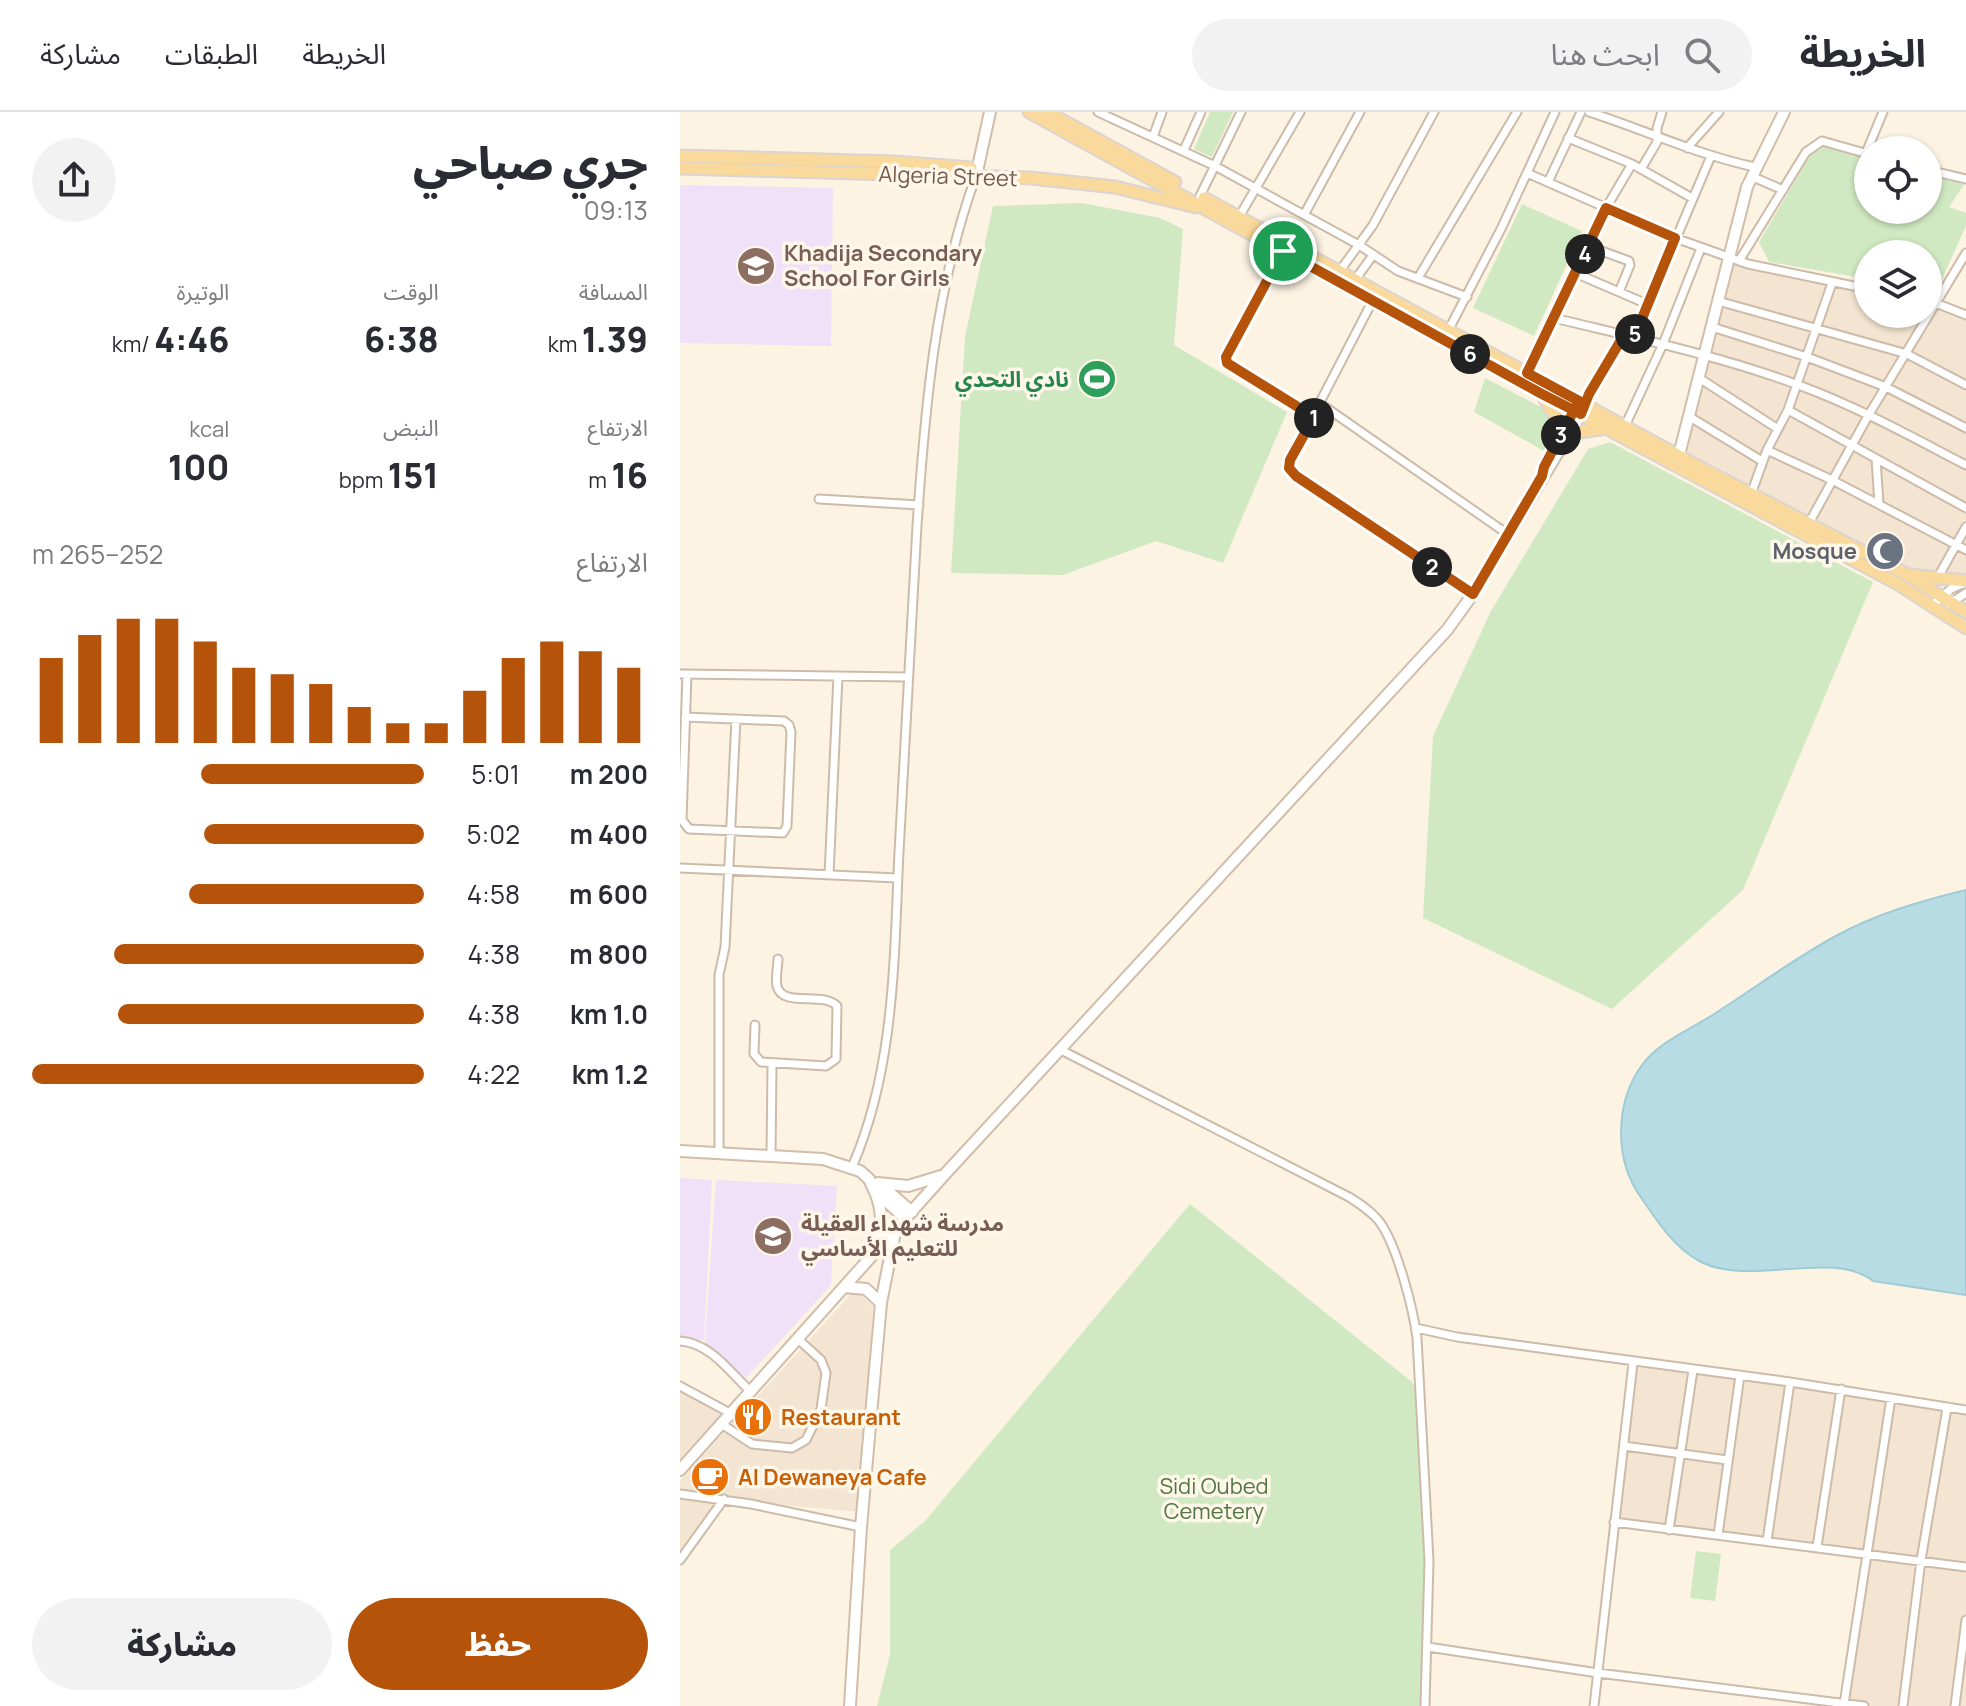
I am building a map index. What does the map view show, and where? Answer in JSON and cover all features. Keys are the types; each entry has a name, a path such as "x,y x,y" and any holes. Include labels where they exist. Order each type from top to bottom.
{"main road":[{"path":"974,175 983,112"},
{"path":"974,175 990,112"},
{"path":"1029,112 1184,195 1239,217 1582,405 1906,574 1966,628"},
{"path":"1047,112 1207,203 1283,251 1540,393 1582,405 1609,428 1941,604 1966,612"},
{"path":"1679,455 1718,301 1734,259 1753,171 1784,112"},
{"name":"Algeria Street","path":"680,156 895,162 974,175 1105,185 1207,203"},
{"name":"Algeria Street","path":"680,168 1111,180 1184,195"},
{"path":"1540,393 1557,419 1562,442"},
{"path":"680,1470 685,1457 730,1413 946,1173 1447,630 1509,535 1582,405"},
{"path":"1562,442 1579,432 1609,428"},
{"path":"1906,574 1966,582"},
{"path":"680,1151 823,1159 852,1167 909,1215"},
{"path":"874,1184 918,1184 946,1173"},
{"path":"871,1257 879,1241 881,1224 874,1184"},
{"path":"850,1706 861,1527 881,1303 896,1230"},
{"path":"844,1287 866,1289 881,1303"}],"street":[{"path":"1069,124 1074,112"},
{"path":"1098,112 1215,166 1359,245 1398,271 1467,297"},
{"path":"1153,137 1162,112"},
{"path":"1184,150 1201,112"},
{"path":"1207,203 1215,166 1241,112"},
{"path":"1239,217 1300,112"},
{"path":"1304,215 1360,112"},
{"path":"1339,272 1378,216 1434,112"},
{"path":"1448,331 1555,112"},
{"path":"1548,182 1581,112"},
{"path":"1589,112 1753,171 1783,190"},
{"path":"1641,169 1657,142 1662,112"},
{"path":"1687,148 1719,112"},
{"path":"1874,136 1883,112"},
{"path":"1418,278 1514,113"},
{"path":"1568,138 1632,164 1692,198"},
{"path":"1734,259 1806,152 1819,141 1854,150"},
{"path":"1634,338 1711,156"},
{"path":"1527,373 1606,208 1632,164"},
{"path":"1527,173 1701,248 1734,259 1854,287"},
{"path":"1942,173 1966,179"},
{"path":"852,1167 872,1113 884,1061 907,677 932,355 974,175"},
{"path":"1588,246 1629,261 1619,292"},
{"path":"1625,426 1663,344 1701,248"},
{"path":"1283,251 1225,359 1231,367 1314,417"},
{"path":"1942,287 1966,253"},
{"path":"1355,280 1373,255"},
{"path":"1575,273 1647,304"},
{"path":"1751,494 1762,461 1788,410 1832,283"},
{"path":"1373,300 1290,460 1291,472 1473,594"},
{"path":"1718,301 1907,354 1966,385"},
{"path":"1942,305 1966,315"},
{"path":"1554,318 1663,344 1797,384 1966,465"},
{"path":"1712,327 1807,357 1886,387 1966,428"},
{"path":"1809,523 1919,328"},
{"path":"1582,405 1624,335"},
{"path":"1699,378 1778,429"},
{"path":"1321,404 1509,535"},
{"path":"1788,410 1966,508"},
{"path":"1690,417 1762,461"},
{"path":"1767,450 1966,550"},
{"path":"1876,459 1879,504"},
{"path":"819,499 919,505"},
{"path":"1938,577 1966,527"},
{"path":"1941,604 1966,582"},
{"path":"1941,604 1966,593"},
{"path":"685,717 787,722 791,729 791,747 785,831 779,834 689,829 683,823 684,674 907,677"},
{"path":"829,875 838,676"},
{"path":"719,1153 719,975 725,947 736,719"},
{"path":"680,868 897,878"},
{"path":"755,1025 755,1057 761,1062 826,1066 838,1055 837,1006 828,999 783,995 777,985 778,959"},
{"path":"1061,1050 1336,1190 1371,1212 1389,1239 1416,1328 1428,1532 1425,1706"},
{"path":"771,1156 772,1063"},
{"path":"1416,1328 1457,1337 1841,1389 1966,1410"},
{"path":"720,1423 745,1441 756,1444 796,1448 806,1440 821,1409 826,1373 821,1360 798,1339"},
{"path":"680,1341 705,1348 750,1391"},
{"path":"1594,1706 1633,1363"},
{"path":"1669,1530 1693,1370"},
{"path":"1718,1535 1740,1375"},
{"path":"1767,1541 1790,1382"},
{"path":"680,1386 730,1413"},
{"path":"1817,1547 1841,1389"},
{"path":"1844,1704 1891,1398"},
{"path":"1903,1706 1921,1560 1947,1408"},
{"path":"1624,1446 1727,1460"},
{"path":"680,1494 724,1499 861,1527"},
{"path":"680,1560 724,1499"},
{"path":"1614,1522 1966,1567"},
{"path":"1955,1706 1966,1620"},
{"path":"1428,1647 1795,1701 1864,1706"}],"shaded area":[{"name":"Khadija Secondary School For Girls","path":"680,185 833,188 831,346 680,343"},
{"path":"1739,261 1854,285 1854,328 1942,328 1942,306 1966,316 1966,576 1915,572 1687,452 1733,263"},
{"path":"680,1178 712,1180 704,1340 680,1338"},
{"name":"مدرسة شهداء العقيلة للتعليم الأساسي","path":"716,1180 837,1186 831,1285 746,1378 705,1343"},
{"path":"853,1292 873,1306 861,1512 727,1500 680,1563 680,1481"},
{"path":"1633,1363 1966,1410 1966,1706 1845,1706 1866,1552 1614,1522"},
{"path":"680,1390 728,1414 680,1467"}],"green space":[{"path":"1210,112 1233,112 1212,157 1194,149"},
{"path":"1818,142 1854,152 1854,224 1942,224 1942,177 1965,183 1949,207 1966,213 1966,226 1942,279 1942,240 1854,240 1854,277 1769,262 1759,242"},
{"name":"نادي التحدي","path":"1082,203 1160,218 1183,229 1174,345 1287,412 1223,563 1156,541 1063,575 951,573 965,337 993,206"},
{"path":"1522,204 1582,231 1534,336 1473,308"},
{"path":"1485,378 1541,407 1550,417 1544,451 1474,412"},
{"path":"1610,442 1873,582 1743,890 1612,1009 1423,918 1433,736 1491,611 1588,449"},
{"name":"Sidi Oubed Cemetery","path":"1190,1204 1412,1382 1416,1391 1425,1546 1421,1706 877,1706 890,1655 890,1550 925,1521"},
{"path":"1696,1551 1721,1554 1715,1601 1690,1598"}],"water":[{"path":"1966,890 1966,1295 1873,1281 1856,1272 1836,1268 1721,1269 1691,1256 1674,1242 1653,1215 1640,1196 1626,1165 1622,1148 1623,1113 1633,1080 1642,1065 1666,1043 1834,937 1898,909"}],"place":[{"name":"Khadija Secondary School For Girls","path":"756,266"},
{"name":"نادي التحدي","path":"1097,379"},
{"name":"Mosque","path":"1885,551"},
{"name":"مدرسة شهداء العقيلة للتعليم الأساسي","path":"773,1236"},
{"name":"Restaurant","path":"753,1417"},
{"name":"Al Dewaneya Cafe","path":"710,1477"}],"route":[{"path":"1283,251 1226,357 1227,363 1314,417 1290,460 1291,472 1473,594 1542,476 1544,467 1574,411 1579,401 1527,373 1606,208 1675,238 1634,338 1624,335 1589,394 1587,406 1581,414 1574,411 1540,393 1283,251"}]}
